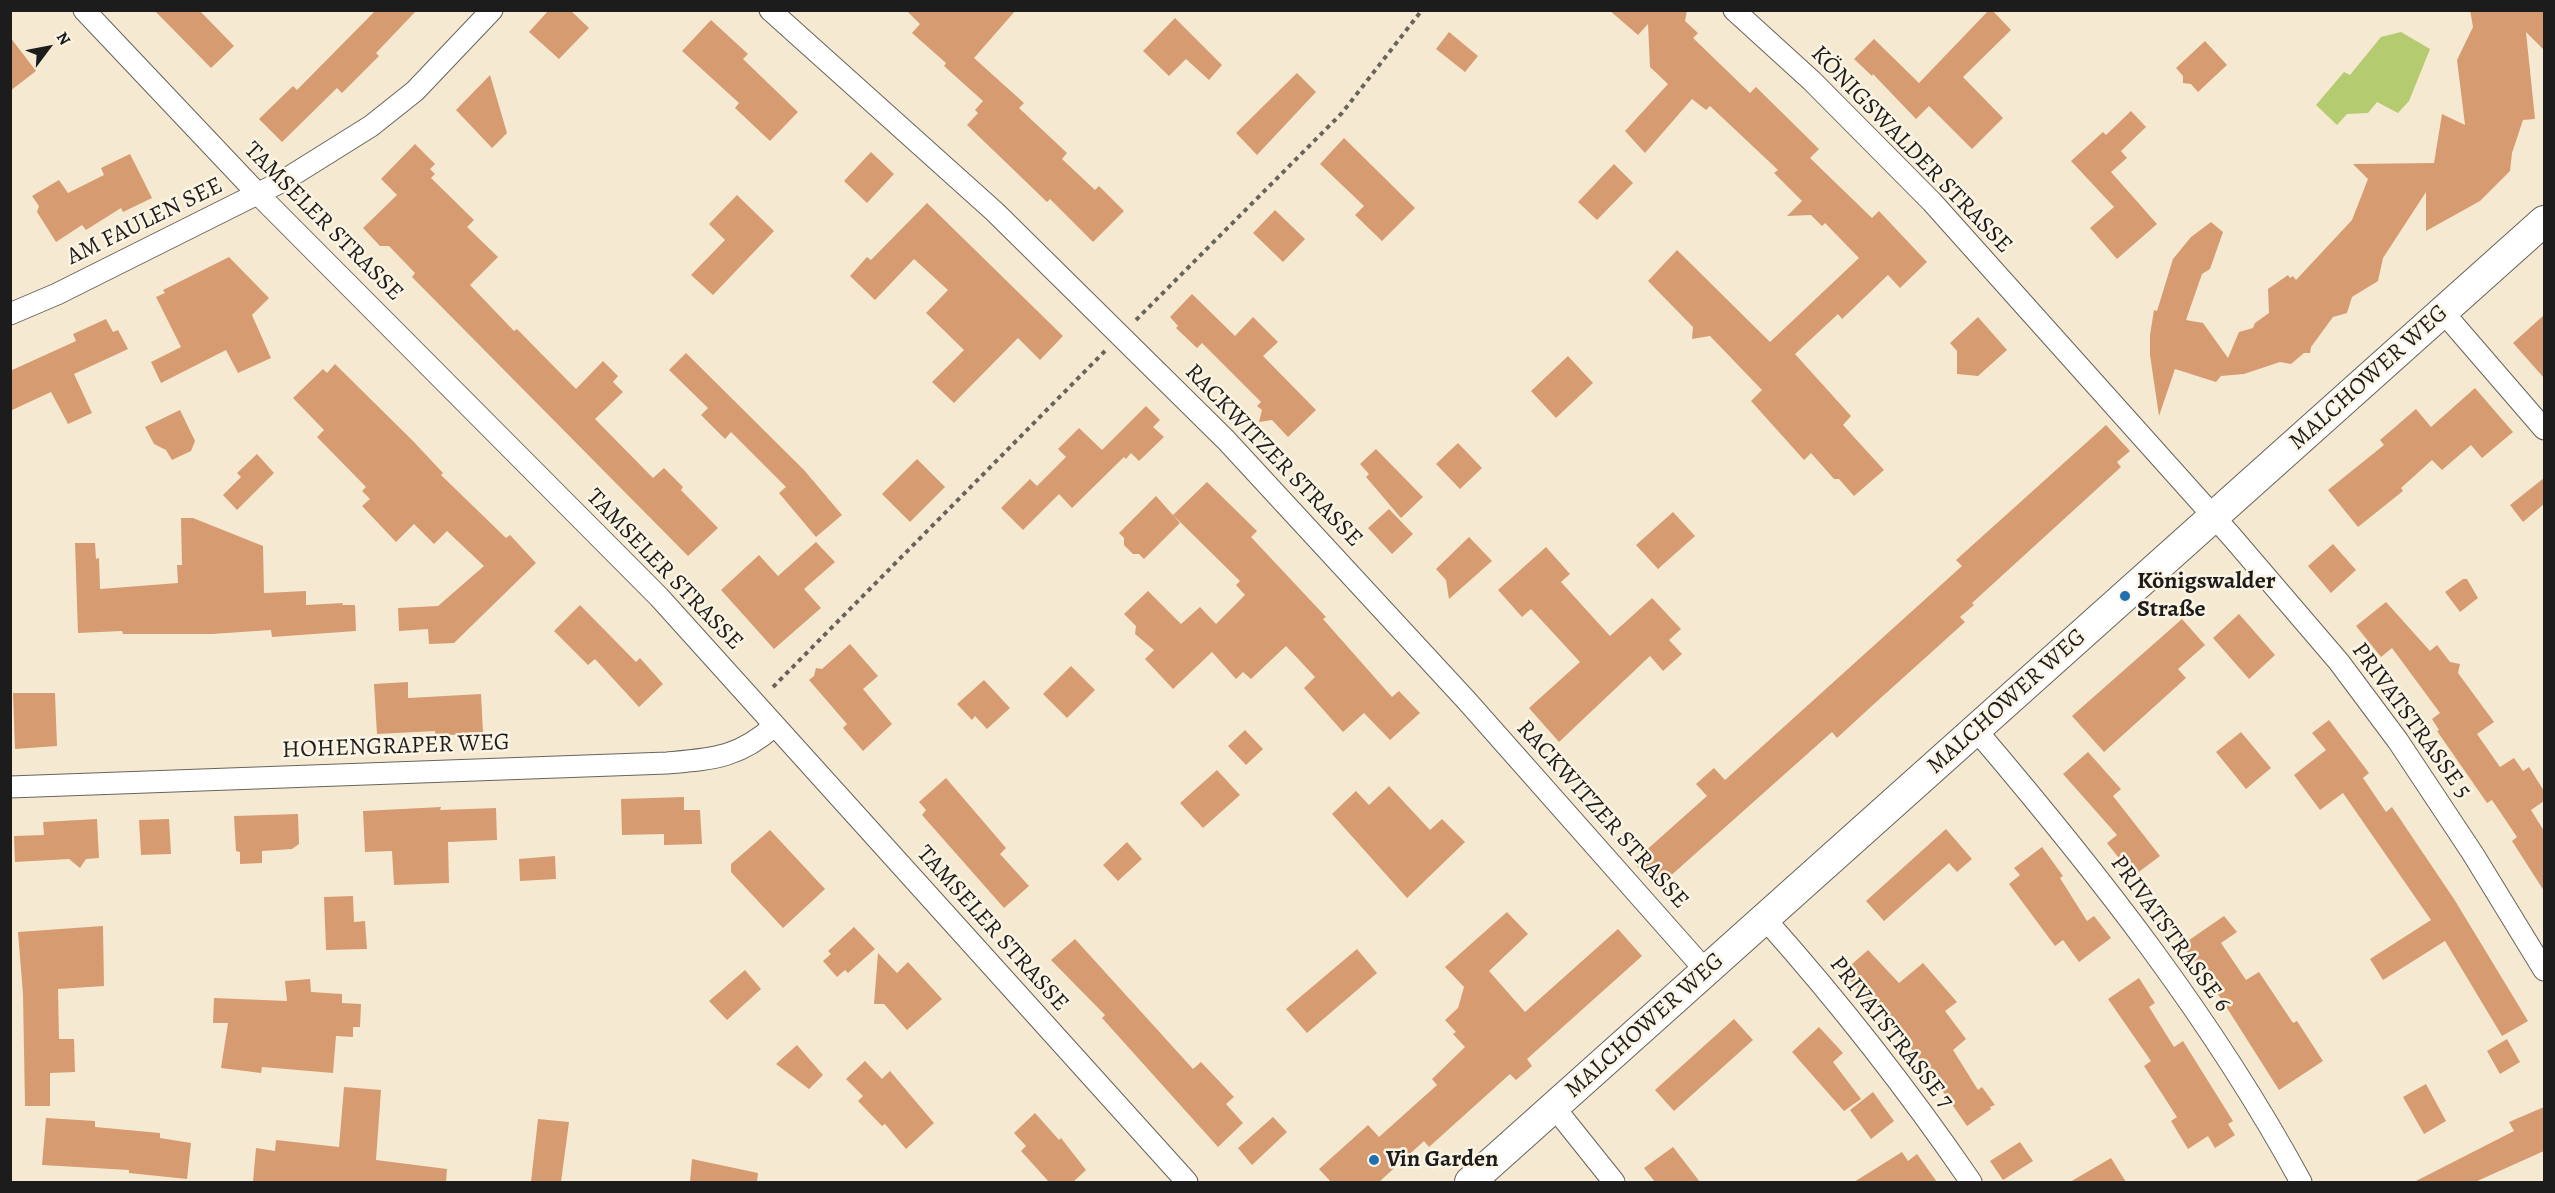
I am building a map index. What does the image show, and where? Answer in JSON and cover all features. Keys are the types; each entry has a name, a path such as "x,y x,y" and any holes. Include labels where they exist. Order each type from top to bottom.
{"street":[{"name":"TAMSELER STRASSE","path":"84,10 258,194 659,597 1187,1182"},
{"name":"AM FAULEN SEE","path":"10,314 57,294 283,181 371,126 415,91 492,10"},
{"name":"RACKWITZER STRASSE","path":"770,10 995,212 1234,448 1467,701 1706,971"},
{"name":"KÖNIGSWALDER STRASSE","path":"1734,10 1812,81 1932,202 2215,518"},
{"name":"MALCHOWER WEG","path":"1470,1182 2215,518 2544,221"},
{"path":"2443,312 2544,429"},
{"name":"PRIVATSTRASSE 5","path":"2215,518 2339,662 2398,741 2505,903 2544,970"},
{"name":"HOHENGRAPER WEG","path":"10,787 667,763 727,755 755,743 774,726"},
{"name":"PRIVATSTRASSE 6","path":"1976,730 2095,872 2149,945 2214,1039 2301,1182"},
{"name":"PRIVATSTRASSE 7","path":"1764,919 1874,1048 1927,1118 1971,1182"},
{"path":"1554,1107 1614,1182"}],"path":[{"path":"755,705 1342,113 1422,10"}],"green space":[{"path":"2401,32 2430,49 2409,101 2398,113 2377,102 2368,113 2347,114 2337,125 2316,105 2344,72 2350,75 2381,37"}],"building":[{"path":"154,10 199,10 234,46 211,68"},
{"path":"376,10 417,10 376,53 379,56 342,93 337,88 282,142 259,119 293,86 297,90"},
{"path":"549,10 570,10 589,28 559,59 529,32"},
{"path":"906,10 1016,10 974,58 1024,103 1019,108 1067,153 1062,159 1095,190 1099,186 1124,211 1093,242 1050,199 1047,202 967,125 978,113 975,110 983,101 944,66 946,63 912,33 920,24"},
{"path":"1609,10 1687,10 1685,21 1698,33 1693,38 1750,93 1756,87 1819,149 1810,158 1872,218 1879,211 1927,262 1900,288 1888,275 1842,319 1838,314 1795,354 1851,416 1843,425 1884,470 1854,496 1839,479 1834,479 1811,453 1804,460 1751,401 1762,390 1710,336 1692,339 1693,327 1648,281 1677,250 1770,342 1859,258 1825,223 1822,226 1811,215 1787,216 1802,201 1774,173 1778,170 1710,106 1706,110 1692,99 1645,153 1625,131 1668,84 1650,67 1648,24 1638,35"},
{"path":"1989,10 1992,10 2011,30 1963,77 2003,118 1972,149 1929,106 1916,119 1873,74 1872,76 1854,59 1874,39 1919,83"},
{"path":"2470,10 2544,10 2544,50 2526,32 2535,119 2523,120 2512,153 2510,171 2480,201 2426,231 2426,192 2383,258 2378,281 2352,297 2347,313 2333,317 2311,347 2310,353 2304,353 2291,364 2280,362 2244,374 2221,376 2216,382 2175,369 2159,416 2150,355 2150,335 2154,310 2157,311 2173,259 2191,237 2211,222 2223,232 2210,269 2202,274 2186,320 2203,323 2228,358 2239,332 2253,328 2255,323 2269,313 2268,289 2288,275 2290,278 2293,276 2296,280 2352,220 2368,179 2353,164 2434,163 2442,114 2465,125 2457,60 2473,27"},
{"path":"1175,18 1222,65 1209,80 1186,59 1169,76 1143,51"},
{"path":"711,20 748,54 743,59 798,112 770,141 735,108 739,103 682,51"},
{"path":"1449,32 1478,56 1465,72 1436,49"},
{"path":"10,37 36,71 10,91"},
{"path":"2205,41 2227,65 2198,92 2191,84 2183,83 2183,76 2176,68"},
{"path":"1297,73 1316,92 1257,155 1236,133"},
{"path":"490,75 507,133 492,148 456,110"},
{"path":"2131,111 2146,127 2121,151 2127,158 2111,172 2157,224 2117,259 2090,228 2114,207 2071,161 2103,132 2106,135"},
{"path":"1344,138 1415,208 1382,241 1355,215 1364,206 1320,164"},
{"path":"415,144 435,164 430,169 435,174 431,178 474,220 467,227 498,257 470,285 514,331 517,329 576,389 603,361 618,376 613,382 623,392 595,419 653,478 664,468 683,487 681,490 718,528 688,556 412,277 415,273 389,246 380,246 363,228 397,195 381,179"},
{"path":"871,152 894,174 867,203 844,181"},
{"path":"130,154 152,198 123,212 121,208 86,230 82,225 56,242 37,212 39,206 32,196 59,180 68,193 104,175 101,168"},
{"path":"1614,164 1633,183 1597,220 1578,202"},
{"path":"737,195 774,231 713,295 691,275 725,240 709,224"},
{"path":"927,203 1063,336 1040,360 1018,338 954,403 932,382 964,350 926,313 948,290 914,259 875,300 850,276 867,257 871,260"},
{"path":"1275,210 1305,239 1283,262 1253,233"},
{"path":"229,257 269,298 252,315 271,358 238,373 226,350 161,383 151,362 181,347 156,297 165,293 163,290"},
{"path":"1192,294 1235,336 1253,317 1278,342 1263,356 1316,410 1288,437 1272,420 1259,422 1262,410 1257,406 1261,402 1202,343 1197,348 1176,328 1178,326 1170,317"},
{"path":"2544,315 2544,378 2513,343"},
{"path":"1978,317 2007,350 1978,376 1957,374 1957,351 1950,343"},
{"path":"106,319 113,332 118,330 128,349 74,374 92,413 68,424 51,392 10,411 10,371 76,341 73,334"},
{"path":"686,353 804,470 842,515 816,537 779,493 786,487 731,432 725,439 701,415 708,408 669,370"},
{"path":"1568,356 1593,383 1556,418 1531,391"},
{"path":"335,364 413,441 443,473 441,475 506,538 510,535 536,563 454,643 429,644 428,629 399,631 398,608 438,606 484,566 447,531 434,544 414,524 396,542 362,506 370,499 362,491 366,487 317,437 324,430 293,398 323,369 327,373"},
{"path":"2475,388 2513,432 2482,458 2471,445 2442,470 2432,460 2401,488 2403,491 2358,527 2328,490 2384,445 2380,440 2416,409 2431,427"},
{"path":"1146,406 1160,420 1153,427 1164,437 1139,461 1131,453 1126,459 1124,457 1072,508 1059,494 1023,530 1001,508 1030,479 1037,486 1066,457 1058,449 1079,428 1102,450"},
{"path":"180,410 195,441 191,451 172,460 166,450 154,444 145,427"},
{"path":"2106,425 2130,451 2117,462 2121,467 1972,603 1974,605 1960,617 1965,622 1837,738 1832,732 1667,879 1663,874 1652,883 1633,862 1707,796 1696,784 1714,768 1725,780 1962,566 1956,560"},
{"path":"1458,443 1482,468 1460,489 1436,464"},
{"path":"1376,449 1423,497 1401,518 1366,477 1369,474 1360,464"},
{"path":"257,454 274,473 237,510 223,495 241,477 237,473"},
{"path":"917,459 945,487 910,522 882,494"},
{"path":"2544,478 2544,504 2523,522 2510,505"},
{"path":"1207,482 1257,531 1251,537 1326,617 1323,619 1392,697 1399,691 1420,713 1390,740 1364,713 1343,732 1304,688 1315,677 1286,646 1251,679 1243,672 1236,679 1212,652 1173,689 1145,659 1154,650 1135,634 1136,626 1124,614 1148,591 1181,624 1200,607 1216,624 1245,595 1236,585 1240,581 1173,515"},
{"path":"1156,496 1180,523 1144,559 1139,554 1133,554 1124,545 1124,538 1119,533"},
{"path":"1389,509 1413,534 1392,554 1368,528"},
{"path":"1673,512 1695,536 1658,569 1636,545"},
{"path":"181,518 193,518 263,546 264,593 306,591 306,605 343,603 342,605 355,605 356,631 272,637 271,630 212,634 123,634 122,631 78,633 75,543 95,543 96,559 99,558 100,589 178,583 177,565 182,565"},
{"path":"1469,537 1492,561 1449,599 1446,580 1436,569"},
{"path":"816,542 835,562 804,589 821,608 774,649 721,590 759,555 778,576"},
{"path":"2333,544 2356,570 2331,593 2308,566"},
{"path":"1546,547 1570,574 1561,582 1610,636 1652,598 1681,629 1669,640 1682,654 1663,671 1650,656 1559,742 1529,708 1580,662 1531,609 1522,617 1498,590"},
{"path":"2463,579 2467,579 2478,598 2460,612 2445,592"},
{"path":"2386,602 2430,651 2437,645 2450,662 2460,664 2458,673 2494,722 2477,734 2500,767 2514,758 2523,771 2529,767 2544,791 2544,801 2531,810 2544,831 2544,891 2512,841 2517,837 2492,800 2487,803 2437,731 2439,730 2432,719 2440,713 2392,648 2381,657 2356,626"},
{"path":"580,605 636,662 640,658 663,684 639,707 595,659 588,665 554,631"},
{"path":"2239,614 2275,655 2249,679 2213,638"},
{"path":"2182,619 2205,645 2178,669 2186,678 2104,752 2072,716"},
{"path":"850,644 878,676 863,689 892,724 863,751 843,728 847,724 809,680 814,676 816,668 822,669"},
{"path":"1071,666 1095,690 1067,718 1043,694"},
{"path":"984,680 1010,708 987,729 975,716 972,720 957,704"},
{"path":"408,682 408,698 481,694 483,733 435,736 435,731 377,734 374,684"},
{"path":"13,693 55,693 57,746 15,749"},
{"path":"2329,720 2369,773 2363,778 2386,812 2392,807 2454,899 2528,1021 2502,1036 2445,941 2383,980 2370,959 2431,920 2343,793 2320,810 2294,775 2326,750 2312,733"},
{"path":"1245,730 1263,749 1246,765 1228,746"},
{"path":"2241,732 2271,768 2246,789 2216,752"},
{"path":"2088,752 2121,789 2113,796 2160,856 2136,874 2128,865 2126,867 2107,843 2117,835 2063,774"},
{"path":"1217,770 1240,795 1203,828 1180,803"},
{"path":"946,778 1006,848 1000,854 1029,886 1004,908 922,815 926,810 919,802"},
{"path":"1389,786 1430,830 1442,819 1465,842 1407,898 1332,814 1356,791 1369,805"},
{"path":"684,797 684,810 700,810 702,844 664,845 664,834 622,835 621,799"},
{"path":"441,807 440,810 496,808 497,840 448,842 449,883 394,885 392,851 365,852 363,811"},
{"path":"298,814 299,844 292,849 262,851 262,863 240,864 240,852 236,851 234,816"},
{"path":"97,819 99,858 86,859 80,868 69,859 15,862 14,836 44,835 43,822"},
{"path":"169,819 171,854 141,855 139,820"},
{"path":"1946,829 1972,859 1957,872 1949,863 1884,921 1866,901"},
{"path":"770,830 825,889 783,928 731,872 731,864"},
{"path":"1127,842 1142,859 1118,881 1103,865"},
{"path":"2042,847 2063,876 2060,878 2087,921 2094,916 2111,938 2079,962 2063,940 2055,946 2009,884 2020,875 2014,868"},
{"path":"555,856 556,879 520,881 519,859"},
{"path":"353,896 354,922 365,921 367,949 326,950 324,897"},
{"path":"1507,912 1528,934 1489,971 1525,1012 1618,929 1642,956 1527,1059 1532,1066 1516,1080 1510,1074 1429,1147 1424,1141 1379,1182 1331,1182 1319,1169 1368,1125 1379,1137 1437,1085 1432,1079 1465,1047 1453,1034 1456,1032 1445,1020 1458,1008 1464,987 1445,967"},
{"path":"2224,916 2237,932 2221,943 2246,980 2259,972 2293,1023 2297,1021 2323,1061 2279,1090 2220,997 2182,945"},
{"path":"103,926 104,986 58,989 59,1039 74,1039 75,1072 50,1073 50,1106 25,1106 23,994 18,932"},
{"path":"854,927 875,949 848,973 845,970 837,977 823,961 831,954 828,951"},
{"path":"1075,939 1193,1069 1201,1062 1234,1097 1226,1104 1243,1123 1218,1147 1102,1018 1105,1015 1051,960"},
{"path":"1357,949 1377,973 1307,1033 1286,1009"},
{"path":"1868,950 1899,983 1923,963 1957,1002 1945,1011 1966,1039 1953,1050 1978,1090 1982,1087 1995,1105 1967,1126 1928,1070 1880,1009 1878,1011 1843,972"},
{"path":"878,953 897,973 908,962 942,999 907,1030 884,1004 874,1004"},
{"path":"745,970 761,989 727,1020 709,1001"},
{"path":"2139,978 2155,1003 2149,1007 2174,1047 2183,1041 2233,1121 2228,1124 2235,1135 2215,1148 2208,1136 2188,1149 2171,1121 2177,1117 2144,1066 2151,1061 2108,999"},
{"path":"310,979 311,992 342,994 342,1003 361,1004 360,1027 353,1027 353,1037 336,1036 333,1073 262,1067 261,1073 221,1068 228,1023 213,1023 214,998 287,1001 285,981"},
{"path":"1734,1019 1753,1040 1674,1111 1655,1090"},
{"path":"1819,1027 1843,1053 1833,1062 1861,1099 1844,1111 1792,1052"},
{"path":"2507,1039 2520,1062 2500,1074 2487,1051"},
{"path":"797,1045 823,1075 809,1089 776,1064"},
{"path":"865,1061 882,1079 890,1071 934,1123 906,1149 885,1124 882,1126 858,1101 863,1096 846,1079"},
{"path":"2426,1084 2446,1121 2424,1134 2403,1097"},
{"path":"344,1087 381,1090 376,1160 447,1169 446,1182 253,1182 256,1148 275,1151 276,1140 339,1147"},
{"path":"1873,1092 1894,1121 1871,1139 1850,1110"},
{"path":"2544,1107 2544,1151 2475,1182 2414,1182 2514,1131 2509,1122"},
{"path":"1035,1113 1059,1140 1061,1138 1086,1170 1073,1182 1049,1182 1021,1151 1026,1146 1014,1133"},
{"path":"1273,1117 1287,1132 1252,1165 1238,1148"},
{"path":"46,1118 95,1121 95,1127 160,1133 160,1138 191,1143 187,1179 129,1173 129,1170 42,1165"},
{"path":"538,1119 569,1122 561,1182 531,1182"},
{"path":"2020,1142 2033,1161 2003,1180 1990,1161"},
{"path":"1673,1147 1700,1182 1655,1182 1644,1168"},
{"path":"1902,1152 1908,1161 1917,1154 1937,1182 1854,1182"},
{"path":"2111,1158 2126,1182 2070,1182"},
{"path":"692,1159 758,1173 757,1182 690,1182"}],"place":[{"name":"Königswalder Straße","path":"2125,596"},
{"name":"Vin Garden","path":"1374,1160"}]}
